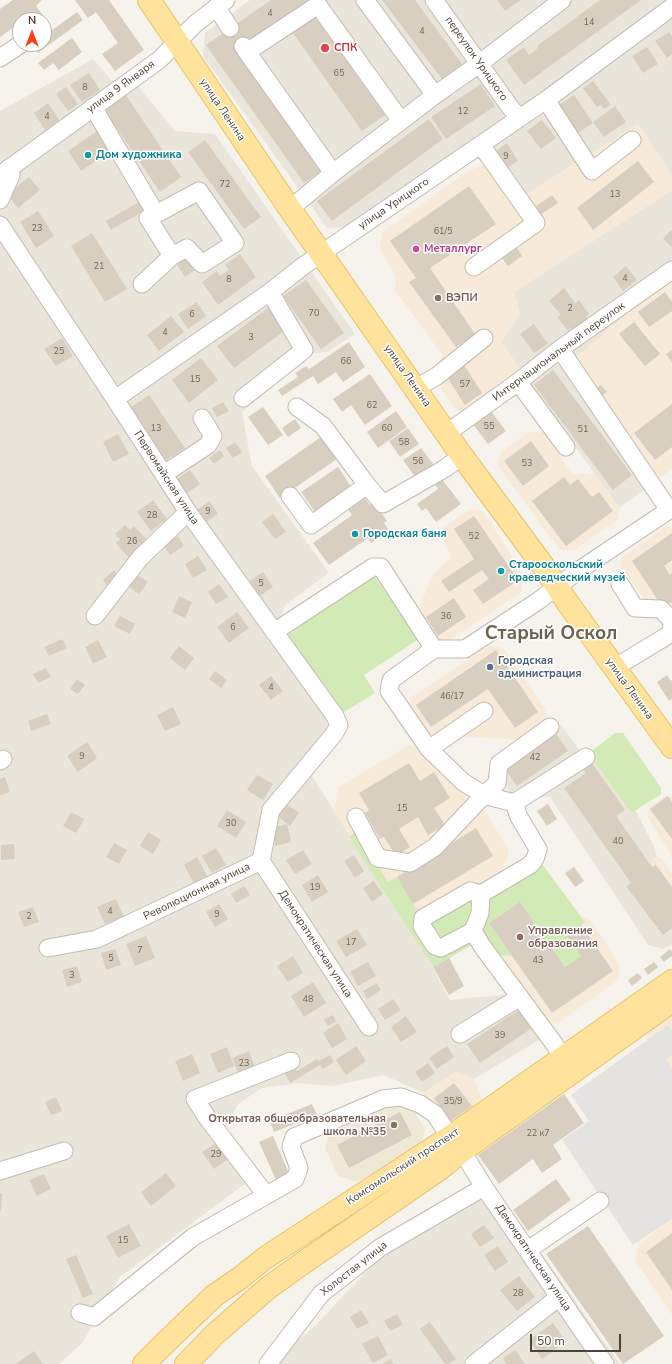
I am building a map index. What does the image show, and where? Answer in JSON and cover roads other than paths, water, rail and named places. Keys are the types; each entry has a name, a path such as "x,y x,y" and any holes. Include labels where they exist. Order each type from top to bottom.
{"main road":[{"name":"улица Ленина","path":"149,0 290,209 462,456 544,567 556,587 672,747"},
{"name":"Комсомольский проспект","path":"186,1364 215,1334 268,1288 442,1168 456,1144 563,1058 672,981"},
{"name":"Комсомольский проспект","path":"144,1364 216,1295 265,1258 456,1144 672,1001"}],"street":[{"path":"365,0 435,95"},
{"name":"переулок Урицкого","path":"434,0 519,118"},
{"path":"290,209 333,173 562,0"},
{"path":"333,173 245,49 321,2 401,121"},
{"name":"улица 9 Января","path":"3,169 159,60 195,24 221,4"},
{"path":"221,4 230,28"},
{"name":"улица Урицкого","path":"115,399 270,292 303,266 546,100 672,7"},
{"path":"0,58 12,50"},
{"path":"546,100 592,171 632,140"},
{"path":"93,107 156,214"},
{"path":"474,267 536,223 481,145"},
{"path":"0,200 11,175 3,169"},
{"path":"142,284 172,256 187,248 202,264 235,243 199,191 148,218 172,256"},
{"name":"Первомайская улица","path":"0,225 188,512 335,716 339,725"},
{"name":"Интернациональный переулок","path":"447,433 518,382 560,349 672,270"},
{"path":"243,398 304,350 270,292"},
{"path":"416,388 437,376 484,338"},
{"path":"560,349 671,509 578,571 538,601 464,649 434,649 390,680 389,691 429,749 463,782 484,795 514,802 586,757"},
{"path":"518,382 566,447"},
{"path":"297,407 323,426 367,486 383,504 444,469 462,456"},
{"path":"164,474 208,445 213,436 202,418"},
{"path":"290,496 311,525 367,486"},
{"path":"95,616 140,558 188,512"},
{"path":"274,632 374,567 381,567 434,649"},
{"path":"620,584 635,608 661,609 672,621"},
{"path":"614,668 670,634 672,626"},
{"path":"429,749 484,711"},
{"name":"Революционная улица","path":"48,948 97,939 261,861 271,810 334,734 339,725"},
{"path":"356,817 378,858 410,863 435,847 484,795 498,783 499,764 550,727"},
{"path":"481,894 480,913 473,931 442,948 435,946 422,926 423,918 470,891 481,894 530,865 535,859 538,849 519,816 514,802"},
{"name":"Демократическая улица","path":"261,861 369,1027"},
{"path":"473,931 482,946 563,1058"},
{"path":"460,1034 520,997"},
{"path":"80,1313 94,1317 193,1237 266,1195 208,1119 196,1099 291,1061"},
{"name":"Демократическая улица","path":"266,1195 294,1179 299,1168 291,1147 294,1137 383,1099 401,1097 420,1104 435,1114 605,1364"},
{"path":"0,1172 64,1151"},
{"name":"Холостая улица","path":"268,1364 320,1294 381,1247 484,1187"},
{"path":"528,1250 600,1201"},
{"path":"474,1364 559,1298"}],"place":[{"name":"СПК","path":"325,48"},
{"name":"Дом художника","path":"88,155"},
{"name":"Металлург","path":"416,249"},
{"name":"ВЭПИ","path":"438,298"},
{"name":"Городская баня","path":"355,534"},
{"name":"Старооскольский краеведческий музей","path":"501,571"},
{"name":"Городская администрация","path":"490,667"},
{"name":"Управление образования","path":"520,937"},
{"name":"Открытая общеобразовательная школа №35","path":"394,1125"}],"district":[{"name":"Старый Оскол","path":"551,634"}]}
